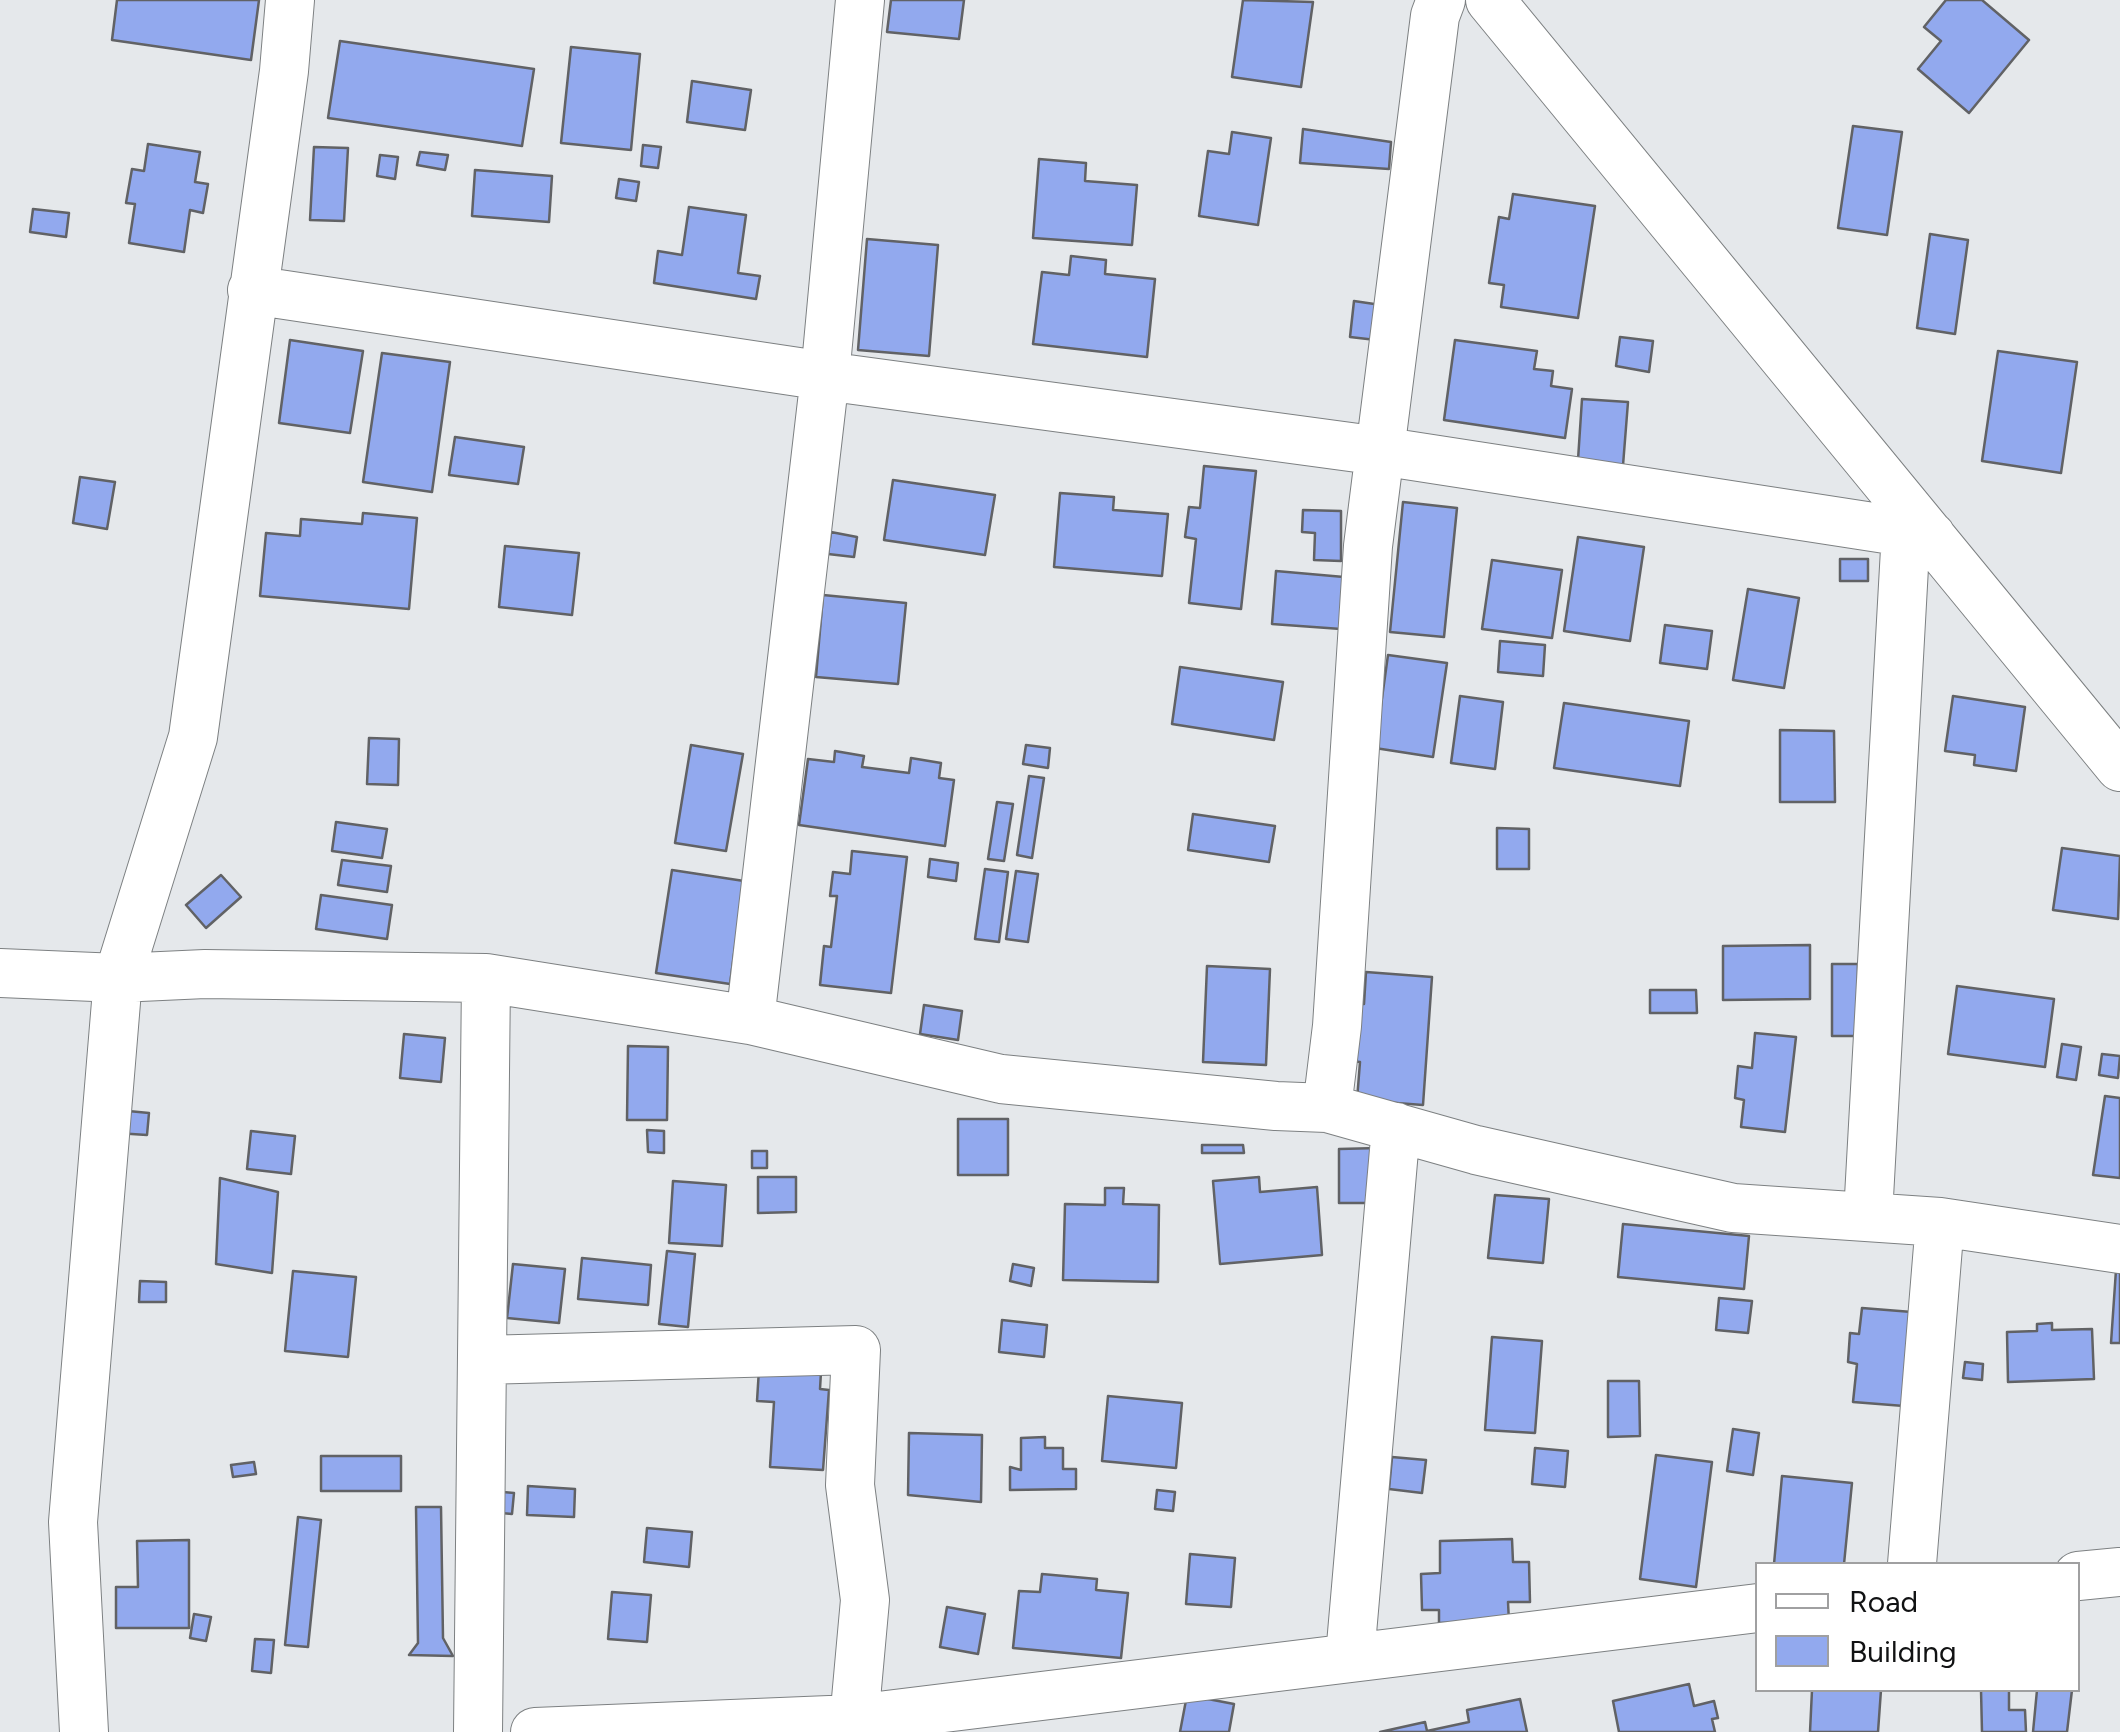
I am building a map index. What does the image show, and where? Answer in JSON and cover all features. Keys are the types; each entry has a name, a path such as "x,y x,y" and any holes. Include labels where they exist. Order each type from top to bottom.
{"street":[{"path":"84,1732 73,1522 118,978 193,737 284,71 290,0"},
{"path":"750,1020 824,376 860,0"},
{"path":"1327,1108 1336,1026 1368,546 1432,36 1440,0"},
{"path":"1490,0 1918,534 2120,767"},
{"path":"252,290 824,376 1380,450 1918,534"},
{"path":"1868,1216 1918,534"},
{"path":"0,974 118,978 205,974 486,978 750,1020 1001,1079 1327,1108 1476,1150 1733,1208 1940,1222 2120,1249"},
{"path":"478,1732 486,978"},
{"path":"1350,1656 1396,1127"},
{"path":"1912,1562 1940,1222"},
{"path":"482,1360 856,1350 850,1484 864,1600 854,1726"},
{"path":"2080,1576 2120,1572"},
{"path":"535,1732 854,1726 1350,1656 1755,1608"}],"building":[{"path":"117,0 259,0 251,60 112,40"},
{"path":"891,0 964,0 959,39 887,32"},
{"path":"1243,0 1313,2 1301,87 1232,77"},
{"path":"1946,0 1982,0 2029,40 1969,113 1918,69 1941,41 1924,27"},
{"path":"340,41 534,69 522,146 328,118"},
{"path":"571,47 640,54 631,150 561,143"},
{"path":"692,81 751,90 745,130 687,122"},
{"path":"1853,126 1902,132 1887,235 1838,228"},
{"path":"1303,129 1391,142 1389,169 1300,163"},
{"path":"1232,132 1271,138 1258,225 1199,216 1208,151 1229,154"},
{"path":"148,144 200,152 195,182 208,184 203,213 190,210 184,252 129,243 135,204 126,203 132,169 144,171"},
{"path":"643,145 661,147 658,168 641,166"},
{"path":"314,147 348,148 344,221 310,220"},
{"path":"420,152 448,155 445,170 417,165"},
{"path":"380,155 398,157 395,179 377,176"},
{"path":"1039,159 1086,163 1085,181 1137,185 1132,245 1033,238"},
{"path":"475,170 552,176 549,222 472,216"},
{"path":"619,179 639,182 636,201 616,198"},
{"path":"1513,194 1595,206 1578,318 1501,307 1504,285 1489,283 1499,217 1509,219"},
{"path":"689,207 746,215 738,273 760,276 756,299 654,283 658,251 682,255"},
{"path":"33,209 69,213 66,237 30,232"},
{"path":"1930,234 1968,240 1955,334 1917,328"},
{"path":"867,239 938,245 929,356 858,350"},
{"path":"1071,256 1106,260 1105,274 1155,279 1147,357 1033,344 1042,272 1069,275"},
{"path":"1354,301 1381,305 1376,340 1350,337"},
{"path":"1620,337 1653,341 1649,372 1616,366"},
{"path":"290,340 363,351 350,433 279,423"},
{"path":"1455,340 1537,351 1534,369 1553,371 1551,386 1572,389 1565,438 1444,420"},
{"path":"1998,351 2077,362 2061,473 1982,461"},
{"path":"382,353 450,362 432,492 363,482"},
{"path":"1582,399 1628,402 1622,478 1577,475"},
{"path":"455,437 524,447 518,484 449,475"},
{"path":"1204,466 1256,471 1241,609 1189,603 1196,539 1185,537 1189,507 1200,508"},
{"path":"80,477 115,482 107,529 73,523"},
{"path":"893,480 995,495 985,555 884,540"},
{"path":"1060,493 1114,497 1113,510 1168,514 1162,576 1054,567"},
{"path":"1403,502 1457,508 1444,637 1390,632"},
{"path":"1303,510 1341,511 1341,561 1314,560 1315,533 1302,532"},
{"path":"363,513 417,518 409,609 260,596 266,533 300,536 301,519 362,524"},
{"path":"831,532 857,537 854,557 828,554"},
{"path":"1578,537 1644,547 1630,641 1564,631"},
{"path":"505,546 579,553 572,615 499,607"},
{"path":"1840,559 1868,559 1868,581 1840,581"},
{"path":"1492,560 1562,570 1552,638 1482,629"},
{"path":"1276,571 1344,577 1341,629 1272,624"},
{"path":"1748,589 1799,598 1784,688 1733,680"},
{"path":"823,595 906,603 898,684 816,677"},
{"path":"1665,625 1712,631 1707,669 1660,663"},
{"path":"1500,641 1545,645 1543,676 1498,672"},
{"path":"1388,655 1447,663 1433,757 1375,748"},
{"path":"1180,667 1283,682 1274,740 1172,724"},
{"path":"1460,696 1503,702 1495,769 1451,763"},
{"path":"1953,696 2025,707 2016,771 1974,765 1975,755 1945,751"},
{"path":"1564,703 1689,721 1680,786 1554,768"},
{"path":"1780,730 1834,731 1835,802 1780,802"},
{"path":"369,738 399,739 398,785 367,784"},
{"path":"691,745 743,754 726,851 675,843"},
{"path":"1026,745 1050,748 1048,768 1023,764"},
{"path":"835,751 864,756 862,767 909,773 911,758 941,763 939,778 954,780 945,846 799,825 808,759 834,762"},
{"path":"1029,776 1044,778 1032,858 1017,855"},
{"path":"997,802 1013,804 1004,861 988,859"},
{"path":"1193,814 1275,826 1269,862 1188,850"},
{"path":"336,822 387,829 382,858 332,851"},
{"path":"1497,828 1529,829 1529,869 1497,869"},
{"path":"2062,848 2120,856 2118,919 2053,910"},
{"path":"852,851 907,857 891,993 820,985 824,946 831,947 837,896 830,896 833,872 850,874"},
{"path":"930,859 958,863 956,881 928,877"},
{"path":"342,860 391,866 387,892 338,885"},
{"path":"985,869 1008,872 999,942 975,939"},
{"path":"672,870 744,881 730,984 656,973"},
{"path":"1016,871 1038,874 1028,942 1006,939"},
{"path":"221,875 241,897 206,928 186,905"},
{"path":"321,895 392,905 387,939 316,929"},
{"path":"1810,945 1810,999 1723,1000 1723,946"},
{"path":"1832,964 1858,964 1858,1036 1832,1036"},
{"path":"1207,966 1270,969 1266,1065 1203,1062"},
{"path":"1366,972 1432,977 1423,1105 1357,1100 1360,1062 1350,1061 1355,1004 1364,1004"},
{"path":"1957,986 2054,999 2045,1067 1948,1054"},
{"path":"1650,990 1696,990 1697,1013 1650,1013"},
{"path":"924,1005 962,1011 958,1040 920,1034"},
{"path":"1755,1033 1796,1037 1785,1132 1741,1127 1744,1100 1735,1098 1738,1066 1752,1068"},
{"path":"404,1034 445,1038 441,1082 400,1078"},
{"path":"2062,1044 2081,1047 2076,1080 2057,1077"},
{"path":"628,1046 668,1047 667,1120 627,1120"},
{"path":"2102,1054 2120,1056 2118,1078 2099,1075"},
{"path":"2105,1096 2120,1098 2120,1178 2093,1175"},
{"path":"118,1110 149,1113 147,1135 116,1133"},
{"path":"958,1119 1008,1119 1008,1175 958,1175"},
{"path":"647,1130 664,1131 664,1153 648,1152"},
{"path":"251,1131 295,1136 291,1174 247,1169"},
{"path":"1202,1145 1243,1145 1244,1153 1202,1153"},
{"path":"1379,1148 1379,1203 1339,1203 1339,1149"},
{"path":"752,1151 767,1151 767,1168 752,1168"},
{"path":"758,1177 796,1177 796,1212 758,1213"},
{"path":"1259,1177 1260,1192 1317,1187 1322,1255 1220,1264 1213,1181"},
{"path":"220,1178 278,1192 272,1273 216,1264"},
{"path":"673,1181 726,1185 722,1246 669,1243"},
{"path":"1105,1188 1124,1188 1123,1204 1159,1205 1158,1282 1063,1280 1065,1204 1105,1205"},
{"path":"1495,1195 1549,1199 1543,1263 1488,1258"},
{"path":"1623,1224 1749,1236 1744,1289 1618,1277"},
{"path":"667,1251 695,1254 688,1327 659,1324"},
{"path":"582,1258 651,1265 648,1305 578,1299"},
{"path":"513,1264 565,1269 559,1323 507,1318"},
{"path":"1013,1264 1034,1268 1031,1286 1010,1281"},
{"path":"2116,1270 2120,1270 2120,1343 2111,1343"},
{"path":"293,1271 356,1277 348,1357 285,1351"},
{"path":"140,1281 166,1282 166,1302 139,1302"},
{"path":"1719,1298 1752,1301 1748,1333 1716,1330"},
{"path":"1862,1308 1912,1312 1904,1406 1853,1402 1857,1364 1848,1362 1850,1333 1859,1334"},
{"path":"1002,1320 1047,1325 1044,1357 999,1352"},
{"path":"2052,1323 2052,1330 2092,1329 2094,1379 2008,1382 2007,1332 2037,1331 2037,1324"},
{"path":"1492,1337 1542,1341 1535,1433 1485,1430"},
{"path":"1965,1362 1983,1364 1982,1380 1963,1378"},
{"path":"759,1369 821,1372 820,1389 829,1390 823,1470 770,1467 774,1402 757,1401"},
{"path":"1608,1381 1639,1381 1640,1436 1608,1437"},
{"path":"1108,1396 1182,1403 1176,1468 1102,1461"},
{"path":"1733,1429 1759,1433 1753,1475 1727,1471"},
{"path":"909,1433 982,1435 981,1502 908,1495"},
{"path":"1045,1437 1045,1448 1063,1448 1063,1469 1076,1469 1076,1489 1010,1490 1010,1467 1021,1470 1021,1438"},
{"path":"1535,1448 1568,1451 1565,1487 1532,1484"},
{"path":"1656,1455 1712,1462 1696,1587 1640,1579"},
{"path":"321,1456 401,1456 401,1491 321,1491"},
{"path":"1392,1457 1426,1460 1422,1493 1389,1489"},
{"path":"254,1462 256,1474 233,1477 231,1465"},
{"path":"1782,1476 1852,1483 1844,1562 1774,1562"},
{"path":"528,1486 575,1489 574,1517 527,1515"},
{"path":"1157,1490 1175,1492 1173,1511 1155,1509"},
{"path":"492,1491 514,1493 512,1514 490,1512"},
{"path":"416,1507 441,1507 443,1638 453,1656 409,1655 418,1643"},
{"path":"298,1517 321,1520 308,1647 285,1645"},
{"path":"647,1528 692,1532 689,1567 644,1562"},
{"path":"1512,1539 1513,1562 1529,1562 1530,1602 1508,1602 1509,1622 1439,1623 1439,1610 1422,1610 1421,1574 1440,1573 1440,1541"},
{"path":"189,1540 189,1628 116,1628 116,1587 138,1587 137,1541"},
{"path":"1190,1554 1235,1558 1231,1607 1186,1604"},
{"path":"1042,1574 1097,1579 1096,1590 1128,1593 1121,1658 1013,1648 1019,1591 1040,1592"},
{"path":"612,1592 651,1595 647,1642 608,1639"},
{"path":"947,1607 985,1614 978,1654 940,1647"},
{"path":"194,1614 211,1617 206,1641 190,1638"},
{"path":"255,1639 274,1640 271,1673 252,1671"},
{"path":"1689,1684 1694,1706 1714,1701 1718,1718 1712,1719 1715,1732 1619,1732 1613,1701"},
{"path":"1812,1692 1881,1692 1878,1732 1810,1732"},
{"path":"1981,1692 2009,1692 2009,1710 2025,1710 2026,1732 1982,1732"},
{"path":"2037,1692 2072,1692 2067,1732 2033,1732"},
{"path":"1187,1695 1234,1704 1229,1732 1180,1732"},
{"path":"1520,1699 1527,1732 1380,1732 1425,1722 1427,1731 1469,1722 1467,1710"}]}
